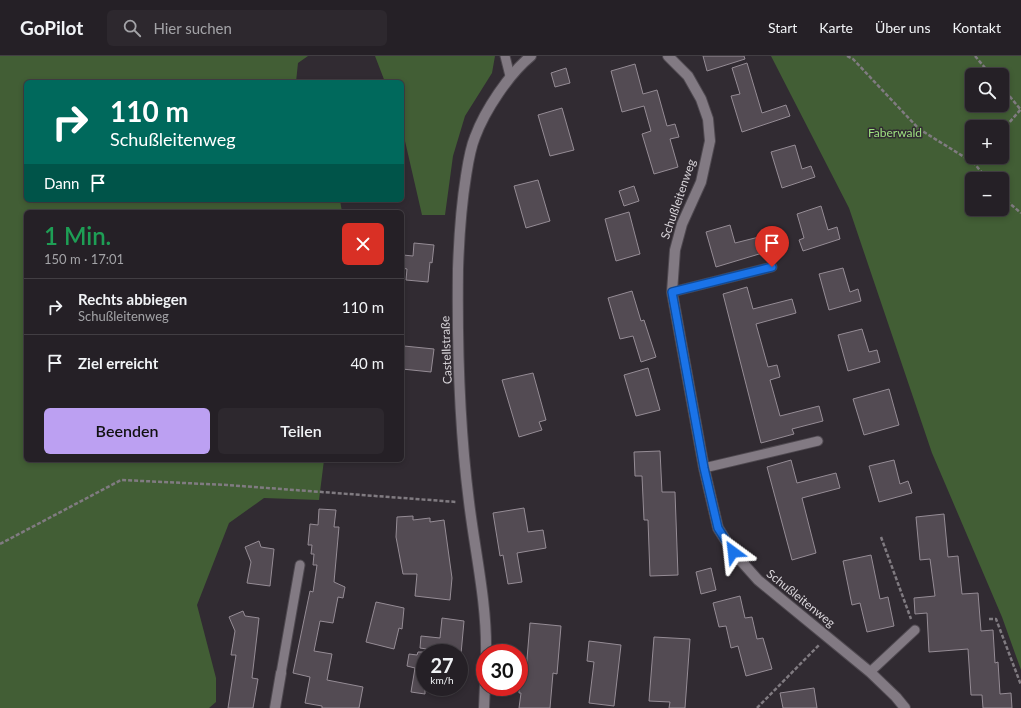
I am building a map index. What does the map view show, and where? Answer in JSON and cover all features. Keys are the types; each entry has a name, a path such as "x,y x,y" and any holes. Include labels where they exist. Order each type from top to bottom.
{"street":[{"path":"510,76 532,56"},
{"name":"Schußleitenweg","path":"668,56 688,76 702,99 708,119 710,141 701,182 682,224 675,250 672,292 704,468 718,528 733,552 758,580 870,672 896,697 904,708"},
{"name":"Castellstraße","path":"486,644 482,597 461,436 458,329 460,229 465,183 475,137 484,118 510,76"},
{"path":"276,708 281,673"},
{"path":"484,708 485,696"}],"lane":[{"path":"505,56 510,76"},
{"path":"672,292 772,267"},
{"path":"704,468 818,441"},
{"path":"281,673 300,565"},
{"path":"870,672 915,630"}],"path":[{"path":"847,56 853,59 920,130 965,158"},
{"path":"975,56 985,68"},
{"path":"1009,95 1021,109 1009,123"},
{"path":"975,164 981,172"},
{"path":"1009,203 1021,213"},
{"path":"0,544 121,480 226,485 469,502"},
{"path":"881,537 915,630"},
{"path":"989,619 996,619 1021,685"},
{"path":"757,708 828,636"}],"green space":[{"path":"0,56 308,56 298,63 296,80 24,80 24,202 340,202 342,210 24,210 24,462 324,462 319,500 264,498 229,523 197,605 216,678 216,702 209,708 0,708"},
{"path":"375,56 495,56 492,73 465,116 453,156 445,215 422,215 404,137 404,80 384,80"},
{"name":"Faberwald","path":"771,56 1021,56 1021,670 1002,617 932,453 849,208"}],"building":[{"path":"703,56 744,56 745,59 707,71"},
{"path":"747,63 762,113 786,105 790,116 742,132 731,96 740,94 732,68"},
{"path":"635,64 643,94 657,90 667,126 675,124 679,137 670,139 678,167 654,174 642,134 651,131 644,106 622,112 611,71"},
{"path":"566,68 570,83 555,87 551,73"},
{"path":"562,108 574,150 550,156 538,115"},
{"path":"795,145 802,169 811,166 815,177 782,188 771,152"},
{"path":"538,180 550,221 526,228 514,186"},
{"path":"634,186 639,201 624,206 619,191"},
{"path":"821,206 828,230 837,227 840,239 803,251 799,240 804,238 797,214"},
{"path":"629,212 640,254 616,261 605,219"},
{"path":"730,225 735,243 775,233 779,248 716,267 706,232"},
{"path":"414,243 434,245 432,263 430,262 428,282 406,280 407,269 404,268 404,255 413,256"},
{"path":"843,268 850,292 858,289 861,301 829,310 819,274"},
{"path":"747,287 753,309 792,299 796,313 756,324 768,367 777,365 780,377 770,380 780,416 819,406 823,421 792,429 794,434 761,443 723,294"},
{"path":"632,291 641,321 644,320 656,357 641,362 633,336 620,339 608,298"},
{"path":"862,329 869,352 877,350 880,362 848,371 838,335"},
{"path":"404,346 434,349 431,372 404,369"},
{"path":"648,368 660,410 636,416 624,375"},
{"path":"533,373 546,420 539,422 542,430 519,437 502,380"},
{"path":"889,389 899,425 864,435 853,399"},
{"path":"660,451 662,492 675,492 678,575 650,576 648,520 644,520 642,476 635,476 634,452"},
{"path":"791,460 797,483 836,473 840,488 802,498 816,553 792,560 767,467"},
{"path":"894,460 900,484 908,481 912,493 879,502 869,466"},
{"path":"524,508 528,532 543,530 546,548 517,553 522,582 508,584 503,555 500,556 493,513"},
{"path":"319,509 336,510 334,527 339,527 334,582 345,587 343,598 338,597 333,623 320,621 314,651 332,654 327,680 363,687 359,708 322,708 322,706 305,703 310,677 293,673 310,591 313,592 317,565 313,565 314,554 311,554 312,545 308,545 310,524 318,525"},
{"path":"944,514 948,557 958,556 962,594 978,593 981,631 993,630 995,663 998,662 1000,694 1011,693 1012,708 983,708 982,695 971,695 968,649 929,652 927,613 915,614 914,598 935,596 930,559 920,560 916,517"},
{"path":"413,516 413,520 430,518 430,522 444,520 452,578 450,600 415,596 417,574 403,574 396,537 397,517"},
{"path":"259,541 261,547 274,549 270,586 247,583 251,562 245,547"},
{"path":"871,555 880,599 888,597 894,626 867,632 860,603 852,605 843,561"},
{"path":"711,568 716,590 701,594 696,572"},
{"path":"740,596 745,618 752,617 757,639 763,638 772,669 746,676 738,646 731,648 726,626 719,627 713,603"},
{"path":"376,602 404,608 402,629 399,628 394,649 366,642"},
{"path":"243,611 245,616 259,618 252,678 258,679 253,708 228,708 236,655 231,655 235,631 229,617"},
{"path":"442,618 464,621 462,644 420,644 421,636 440,638"},
{"path":"530,623 561,626 557,674 553,673 550,708 519,708 521,696 528,696 528,647"},
{"path":"654,637 690,639 685,708 669,708 670,702 649,701"},
{"path":"589,641 621,645 614,706 589,703 594,662 587,661"},
{"path":"409,654 416,655 416,693 411,692 415,668 407,666"},
{"path":"814,688 817,708 783,708 780,693"}],"route":[{"path":"733,552 718,528 704,468 672,292 772,267"}]}
